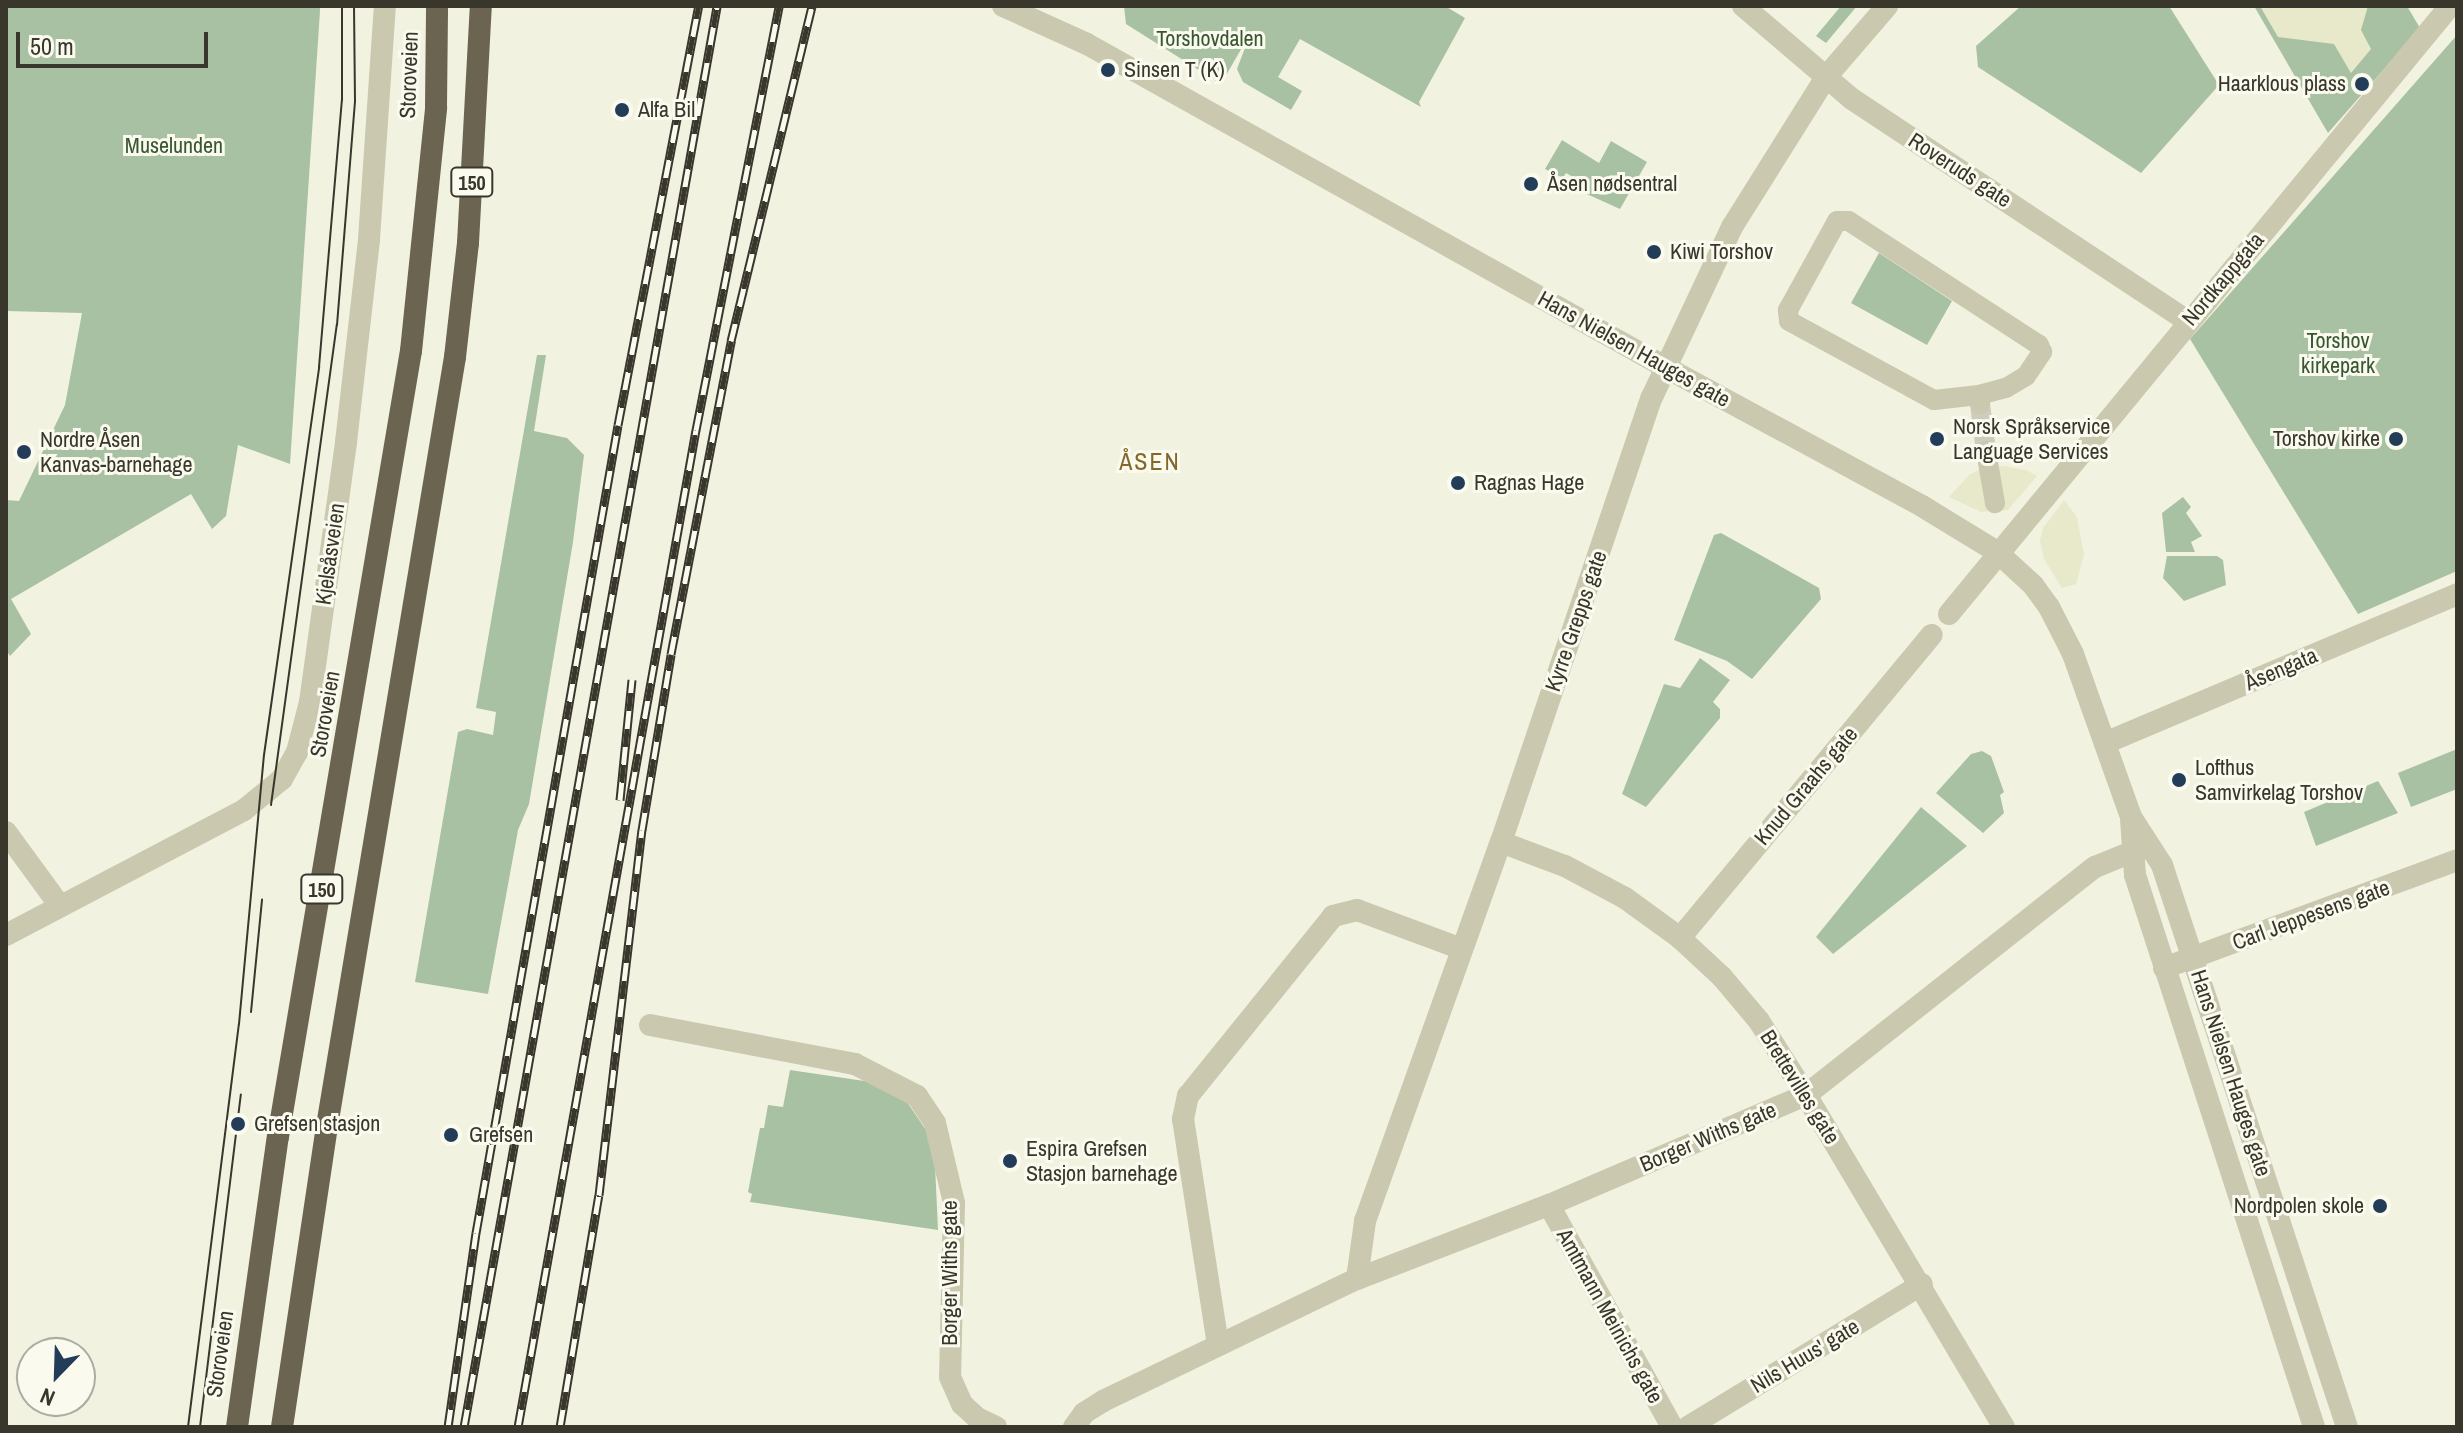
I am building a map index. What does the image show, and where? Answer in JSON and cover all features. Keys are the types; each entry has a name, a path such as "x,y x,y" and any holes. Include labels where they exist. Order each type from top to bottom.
{"highway":[{"name":"Storoveien","path":"237,1427 278,1137 411,351 436,107 437,6"},
{"name":"150","path":"282,1427 327,1126 455,357 472,181 481,6"}],"street":[{"name":"Kjelsåsveien","path":"6,935 244,810 282,779 297,752 310,702 346,442 370,224 385,6"},
{"name":"Hans Nielsen Hauges gate","path":"1003,6 1100,51 1665,367 1922,506 1997,552 2033,585 2062,629 2131,817 2141,848 2135,875 2314,1427"},
{"name":"Roveruds gate","path":"1743,6 1852,99 2188,321"},
{"name":"Kyrre Grepps gate","path":"1357,1279 1365,1221 1501,842 1665,367 1732,227 1826,77 1887,6"},
{"name":"Nordkappgata","path":"1997,552 2450,6"},
{"path":"1837,221 1849,221 2039,345 2042,352 2026,376 1979,400 1934,400 1789,321 1788,310 1837,221"},
{"path":"1986,451 1995,503"},
{"path":"1949,614 1997,552"},
{"name":"Åsengata","path":"2105,743 2457,594"},
{"name":"Knud Graahs gate","path":"1680,938 1932,635"},
{"path":"6,832 60,906"},
{"name":"Brettevilles gate","path":"1501,842 1589,879 1625,898 1680,938 1722,977 1759,1021 1806,1095 1922,1284 2004,1427"},
{"name":"Hans Nielsen Hauges gate","path":"2141,848 2162,865 2347,1427"},
{"name":"Borger Withs gate","path":"1074,1427 1084,1413 1103,1401 1357,1279 1549,1205 1806,1095 2095,867 2141,848"},
{"name":"Carl Jeppesens gate","path":"2164,968 2457,860"},
{"path":"1218,1345 1183,1119 1188,1096 1333,916 1357,910 1462,949"},
{"name":"Borger Withs gate","path":"650,1025 855,1064 917,1096 935,1123 954,1203 950,1377 962,1404 977,1418 996,1427"},
{"name":"Amtmann Meinichs gate","path":"1549,1205 1672,1427"},
{"name":"Nils Huus' gate","path":"1688,1427 1922,1284"}],"green space":[{"name":"Muselunden","path":"6,6 320,6 290,464 238,445 226,516 212,529 191,494 11,599 31,634 10,656 6,650 6,500 19,501 65,405 82,313 6,311"},
{"name":"Torshovdalen","path":"1124,6 1445,6 1465,18 1419,102 1421,107 1300,39 1278,77 1302,91 1291,110 1243,82 1237,69 1251,32 1221,84 1126,24"},
{"path":"1841,6 1857,6 1826,43 1816,36"},
{"path":"2021,6 2169,6 2219,85 2141,173 1978,67 1976,46"},
{"path":"2254,6 2407,6 2420,28 2328,133"},
{"name":"Torshov kirkepark","path":"2457,35 2457,571 2358,614 2190,339"},
{"path":"1562,140 1599,163 1611,141 1647,162 1620,209 1578,190 1582,182 1566,173 1563,178 1545,169"},
{"path":"1879,253 1952,301 1927,345 1851,303"},
{"path":"537,355 546,355 534,431 567,438 584,455 573,542 529,804 518,830 488,994 415,982 458,732 467,729 493,735 496,712 476,708"},
{"path":"2183,497 2191,507 2186,513 2202,536 2191,542 2195,552 2166,552 2162,513"},
{"path":"1721,533 1819,588 1821,599 1752,679 1727,661 1674,640 1714,535"},
{"path":"2167,556 2217,556 2223,560 2226,585 2184,601 2163,578"},
{"path":"1700,658 1730,680 1713,702 1720,709 1720,718 1646,807 1622,794 1664,684 1680,688"},
{"path":"2457,749 2457,789 2411,807 2398,773"},
{"path":"1982,751 1991,756 2004,792 2000,795 2004,813 1983,833 1936,793 1971,754"},
{"path":"2378,781 2398,813 2316,846 2304,812"},
{"path":"1921,807 1967,846 1833,954 1816,937"},
{"path":"790,1070 871,1082 907,1102 926,1130 935,1165 938,1230 750,1202 752,1194 748,1192 760,1128 764,1128 768,1105 783,1107"}],"shaded area":[{"path":"2260,6 2368,6 2361,30 2371,49 2351,73 2334,44 2278,37"},
{"path":"2003,466 2026,470 2037,476 2008,510 1981,512 1949,497 1969,475 1982,468"},
{"path":"2064,500 2077,517 2084,555 2076,584 2062,588 2044,559 2040,541 2043,528"}],"tunnel":[{"path":"1980,404 1986,451"}],"tram line":[{"path":"188,1427 239,1024 264,755 319,367 342,100 342,6"},
{"path":"271,805 337,325 355,101 354,6"},
{"path":"251,1012 262,900"},
{"path":"200,1427 241,1095"}],"railway":[{"path":"448,1427 476,1233 618,425 699,6"},
{"path":"464,1427 717,6"},
{"path":"518,1427 696,430 779,6"},
{"path":"560,1427 599,1195 642,830 671,654 731,341 812,6"},
{"path":"620,800 632,680"}],"place":[{"name":"Sinsen T (K)","path":"1108,70"},
{"name":"Haarklous plass","path":"2362,84"},
{"name":"Alfa Bil","path":"622,110"},
{"name":"Åsen nødsentral","path":"1531,184"},
{"name":"Kiwi Torshov","path":"1654,252"},
{"name":"Norsk Språkservice Language Services","path":"1937,439"},
{"name":"Torshov kirke","path":"2396,439"},
{"name":"Nordre Åsen Kanvas-barnehage","path":"24,452"},
{"name":"Ragnas Hage","path":"1458,483"},
{"name":"Lofthus Samvirkelag Torshov","path":"2179,780"},
{"name":"Grefsen stasjon","path":"238,1124"},
{"name":"Grefsen","path":"451,1135"},
{"name":"Espira Grefsen Stasjon barnehage","path":"1010,1161"},
{"name":"Nordpolen skole","path":"2380,1206"}],"district":[{"name":"ÅSEN","path":"1150,462"}]}
